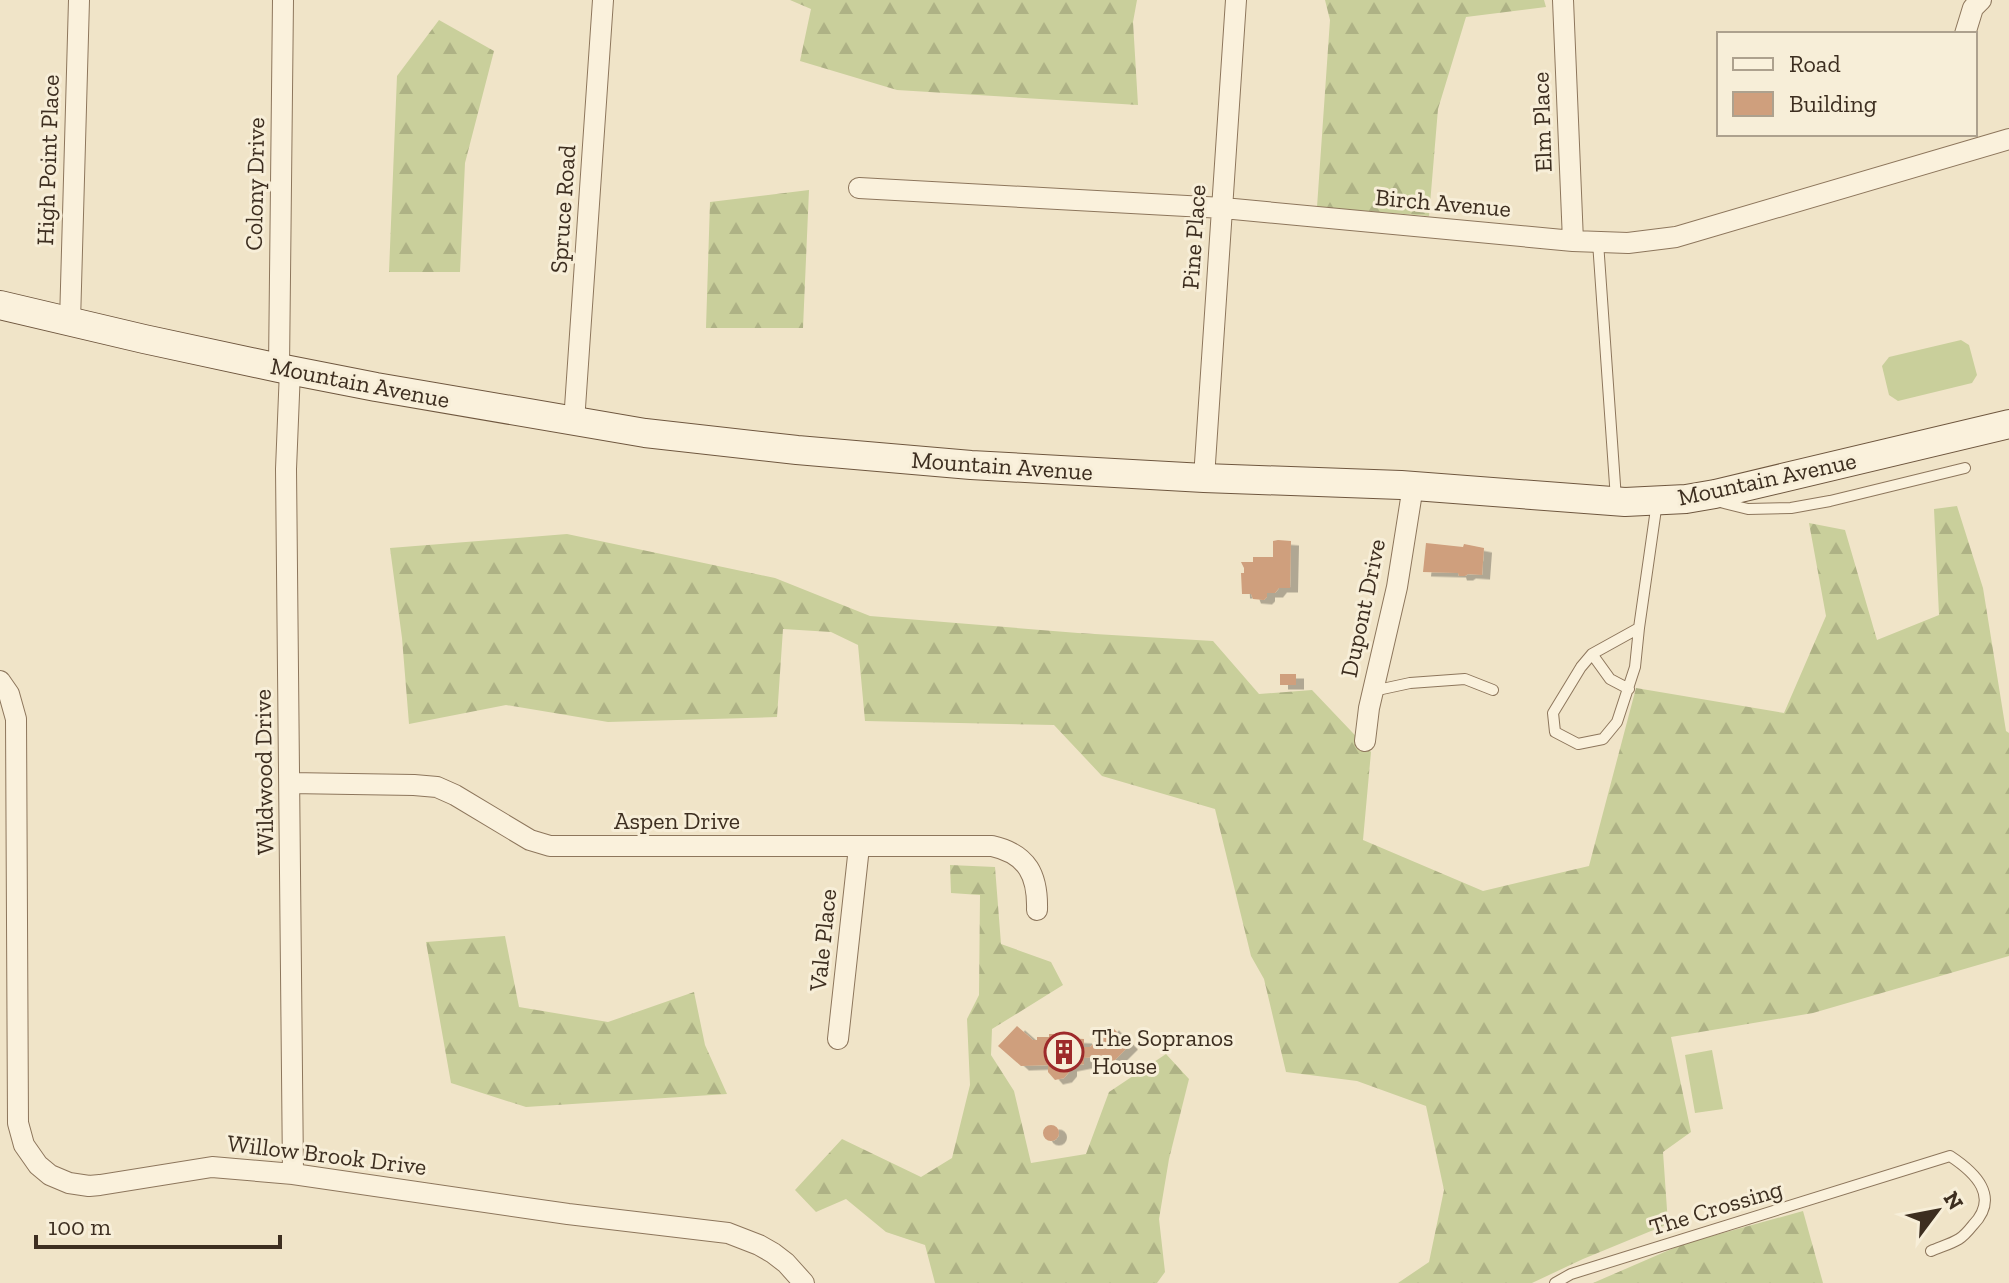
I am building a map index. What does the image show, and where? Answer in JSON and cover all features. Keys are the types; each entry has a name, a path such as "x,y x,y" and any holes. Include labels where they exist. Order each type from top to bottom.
{"street":[{"name":"High Point Place","path":"70,322 79,0"},
{"name":"Colony Drive","path":"283,0 284,369"},
{"name":"Spruce Road","path":"574,422 603,0"},
{"name":"Pine Place","path":"1204,478 1236,0"},
{"name":"Elm Place","path":"1563,0 1573,241"},
{"path":"1966,32 1973,8 1981,0"},
{"name":"Birch Avenue","path":"859,188 1223,208 1573,241 1628,243 1676,237 1975,141 2009,139"},
{"name":"Mountain Avenue","path":"0,305 284,369 574,422 720,442 971,465 1413,486 1657,502 1699,496 2009,424"},
{"name":"Wildwood Drive","path":"284,369 293,1174"},
{"name":"Dupont Drive","path":"1365,741 1397,587 1413,486"},
{"name":"Willow Brook Drive","path":"0,681 9,694 16,719 18,1123 28,1152 50,1175 79,1185 100,1185 212,1167 293,1174 568,1214 728,1233 773,1253 804,1283"},
{"name":"Aspen Drive","path":"290,783 437,787 530,840 550,846 992,846 1020,859 1032,873 1037,910"},
{"name":"Vale Place","path":"838,1039 859,847"}],"lane":[{"path":"1598,242 1616,501"},
{"path":"1699,496 1748,509 1791,508 1965,468"},
{"path":"1639,628 1592,654 1581,667 1553,713 1555,732 1578,744 1603,739 1617,722 1635,667 1657,502"},
{"path":"1592,654 1610,679 1629,689"},
{"path":"1373,691 1410,683 1465,679 1493,690"},
{"name":"The Crossing","path":"1555,1283 1571,1274 1950,1156 1968,1168 1982,1187 1985,1200 1982,1215 1960,1239 1931,1251"}],"green space":[{"path":"790,0 1137,0 1133,22 1138,105 897,90 800,61 811,9"},
{"path":"1325,0 1544,0 1546,7 1466,17 1438,109 1429,216 1317,207 1330,20"},
{"path":"439,20 494,51 465,163 460,272 389,272 397,76"},
{"path":"809,190 803,328 706,328 710,202"},
{"path":"1961,340 1969,345 1977,375 1972,383 1898,401 1889,395 1882,366 1889,357"},
{"path":"1957,506 1983,588 2006,731 2009,733 2009,956 1813,1013 1671,1037 1691,1132 1663,1152 1668,1224 1532,1283 1398,1283 1429,1262 1444,1190 1426,1106 1357,1081 1286,1072 1264,979 1251,956 1215,809 1102,776 1054,725 865,721 858,645 831,632 783,629 777,717 608,722 506,705 409,724 390,548 567,534 775,578 870,616 1213,641 1259,694 1312,690 1371,752 1363,840 1483,891 1589,866 1636,688 1784,713 1826,616 1809,523 1845,530 1877,640 1939,615 1934,509"},
{"path":"950,865 995,867 1001,944 1051,962 1063,985 992,1029 991,1055 1014,1091 1031,1163 1086,1154 1109,1092 1166,1054 1189,1079 1169,1159 1159,1219 1165,1272 1157,1283 935,1283 925,1245 886,1232 846,1199 816,1212 795,1190 842,1139 921,1177 952,1158 970,1085 967,1019 979,995 980,895 951,893"},
{"path":"505,936 519,1007 608,1022 694,992 705,1045 727,1094 526,1107 451,1083 426,942"},
{"path":"1712,1050 1723,1109 1695,1113 1685,1055"},
{"path":"1803,1211 1823,1283 1593,1283 1683,1244"}],"building":[{"path":"1273,541 1291,541 1290,588 1267,593 1264,600 1242,594 1241,573 1244,573 1244,568 1241,562 1253,562 1253,557 1273,557"},
{"path":"1426,543 1484,548 1482,575 1423,572"},
{"path":"1280,674 1296,674 1296,685 1280,685"},
{"name":"The Sopranos House","path":"1017,1026 1033,1040 1049,1037 1049,1034 1067,1034 1068,1038 1084,1039 1084,1047 1090,1047 1111,1026 1130,1045 1110,1065 1101,1056 1084,1058 1084,1064 1069,1067 1064,1078 1055,1080 1048,1072 1048,1065 1021,1066 998,1046"},
{"path":"1048,1125 1054,1125 1059,1133 1057,1139 1048,1141 1043,1136 1043,1130"}],"place":[{"name":"The Sopranos House","path":"1064,1052"}]}
